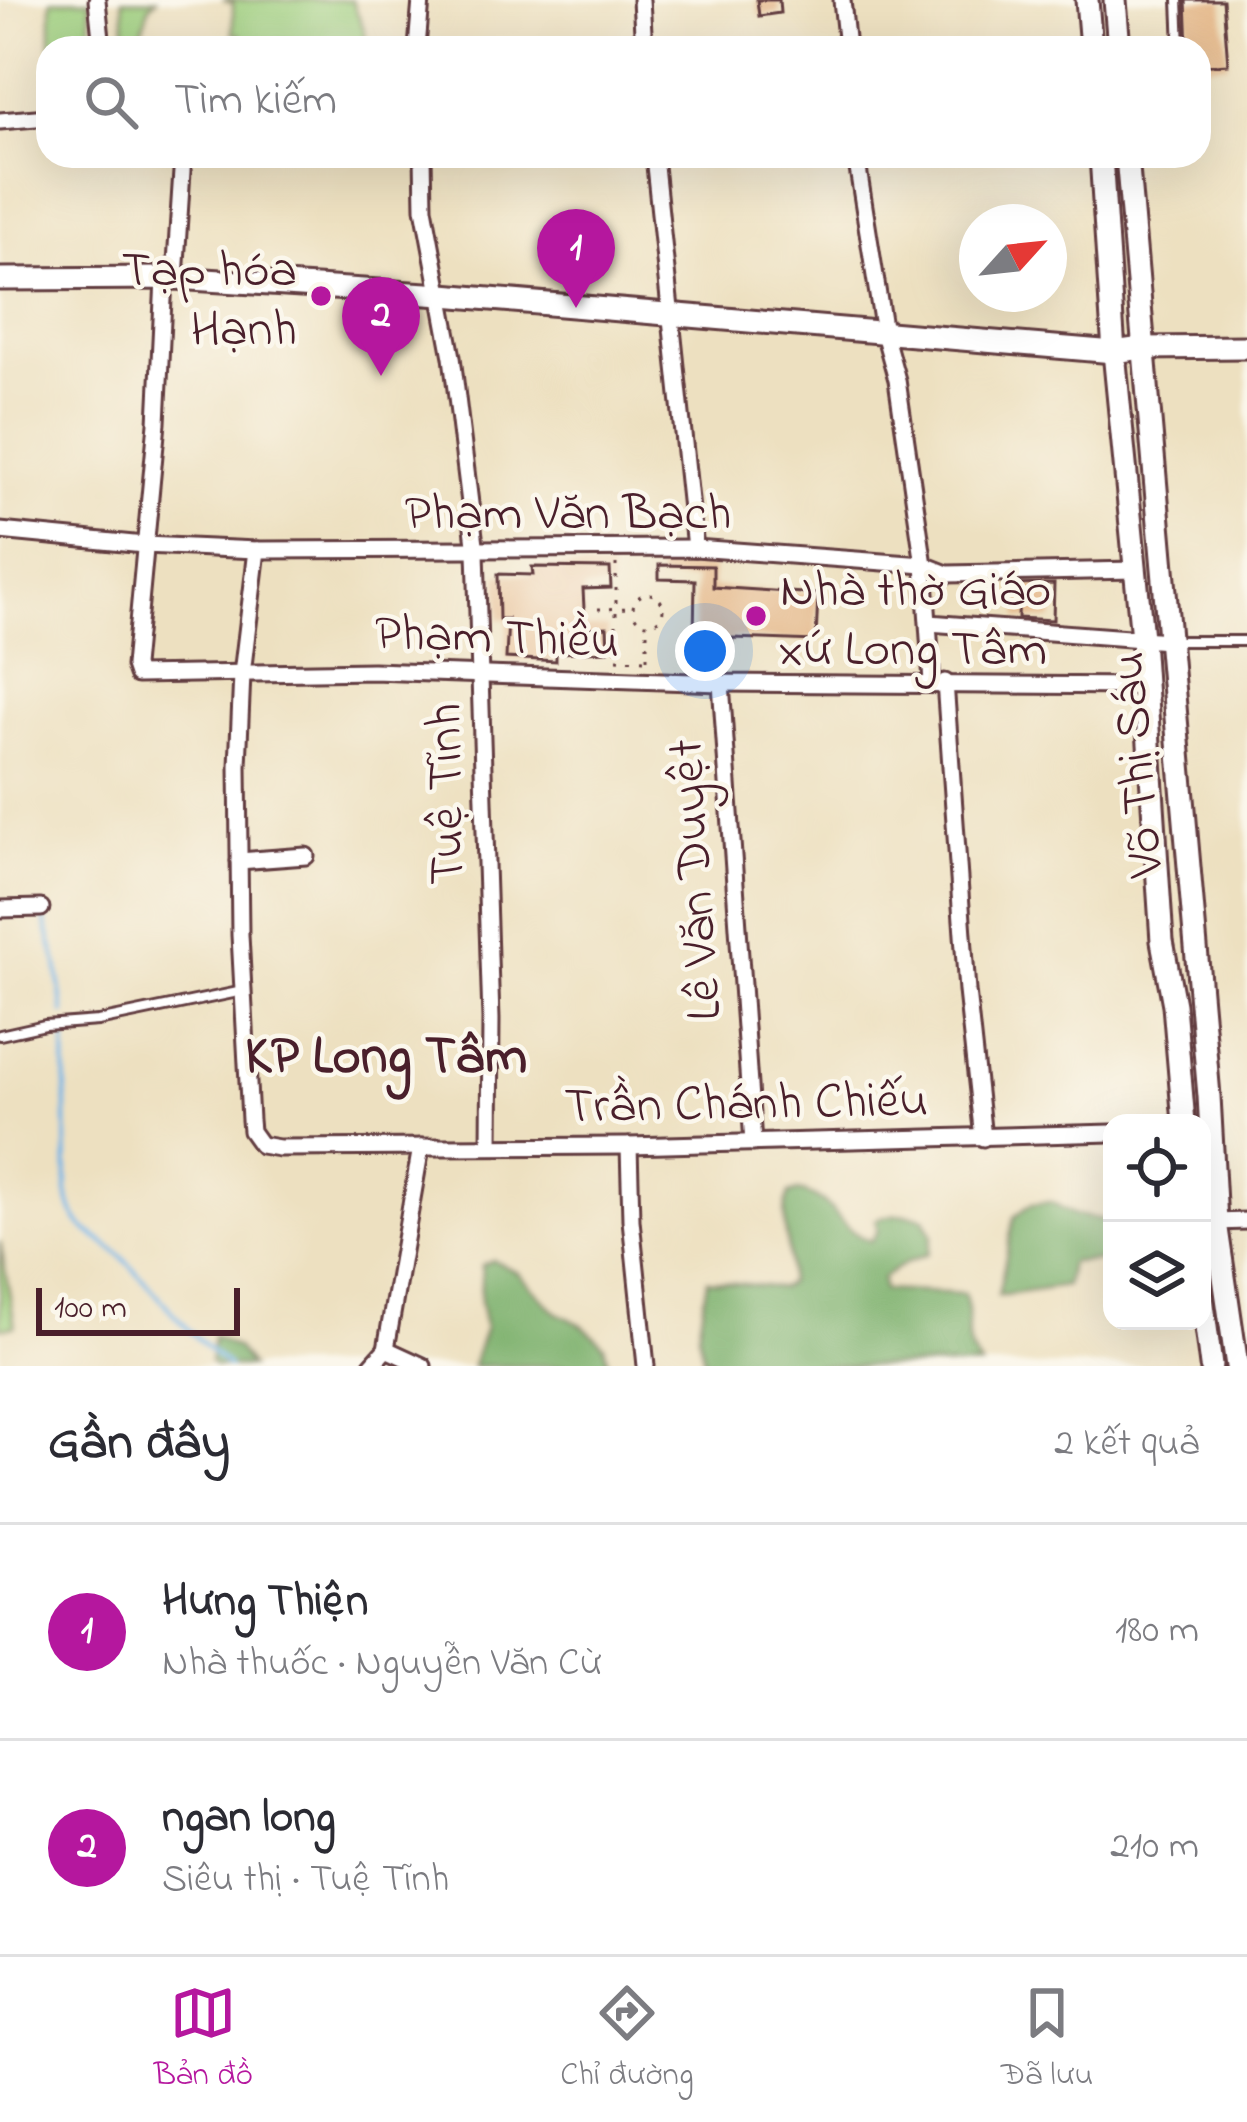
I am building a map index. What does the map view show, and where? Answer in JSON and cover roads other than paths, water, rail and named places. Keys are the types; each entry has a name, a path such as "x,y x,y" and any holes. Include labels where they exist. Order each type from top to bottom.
{"main road":[{"path":"1087,0 1090,36"},
{"path":"1115,0 1117,36"},
{"name":"Võ Thị Sáu","path":"1102,168 1162,941 1174,1005 1183,1114"},
{"name":"Võ Thị Sáu","path":"1127,168 1209,1114"},
{"path":"0,279 170,279 443,295 1114,352 1247,347"},
{"name":"Võ Thị Sáu","path":"1211,1232 1238,1366"},
{"path":"1206,1330 1210,1366"}],"street":[{"path":"97,0 101,36"},
{"path":"419,36 421,0"},
{"path":"641,0 643,36"},
{"path":"842,0 846,36"},
{"path":"0,121 36,118"},
{"path":"144,545 182,168"},
{"name":"Tuệ Tĩnh","path":"423,168 426,223 443,295 476,552 491,1019 490,1145"},
{"path":"655,168 695,548"},
{"path":"858,168 924,565 983,1138"},
{"name":"Phạm Văn Bạch","path":"5,532 257,550 695,548 924,565 947,574 1135,570"},
{"name":"Phạm Thiều","path":"144,545 137,674 482,674 721,683 1143,686"},
{"name":"Trần Chánh Chiếu","path":"257,550 242,674 238,861 250,1120 261,1145 629,1146 1103,1133"},
{"path":"929,623 1168,641"},
{"name":"Lê Văn Duyệt","path":"721,683 753,1143"},
{"path":"238,861 306,856"},
{"path":"0,909 41,908"},
{"path":"629,1146 631,1220 646,1366"},
{"path":"371,1366 386,1349 421,1148"},
{"path":"1211,1222 1247,1221"},
{"path":"386,1349 423,1366"}],"lane":[{"path":"1178,0 1180,36"},
{"path":"1168,641 1247,641"},
{"path":"0,1034 98,1021 244,991"}],"waterway":[{"path":"43,913 64,1013"},
{"path":"65,1033 67,1193 75,1217 121,1256 228,1366"}],"place":[{"name":"Tạp hóa Hạnh","path":"321,296"},
{"name":"Hưng Thiện","path":"576,308"},
{"name":"ngan long","path":"381,376"},
{"name":"Nhà thờ Giáo xứ Long Tâm","path":"756,616"}],"district":[{"name":"KP Long Tâm","path":"386,1053"}]}
